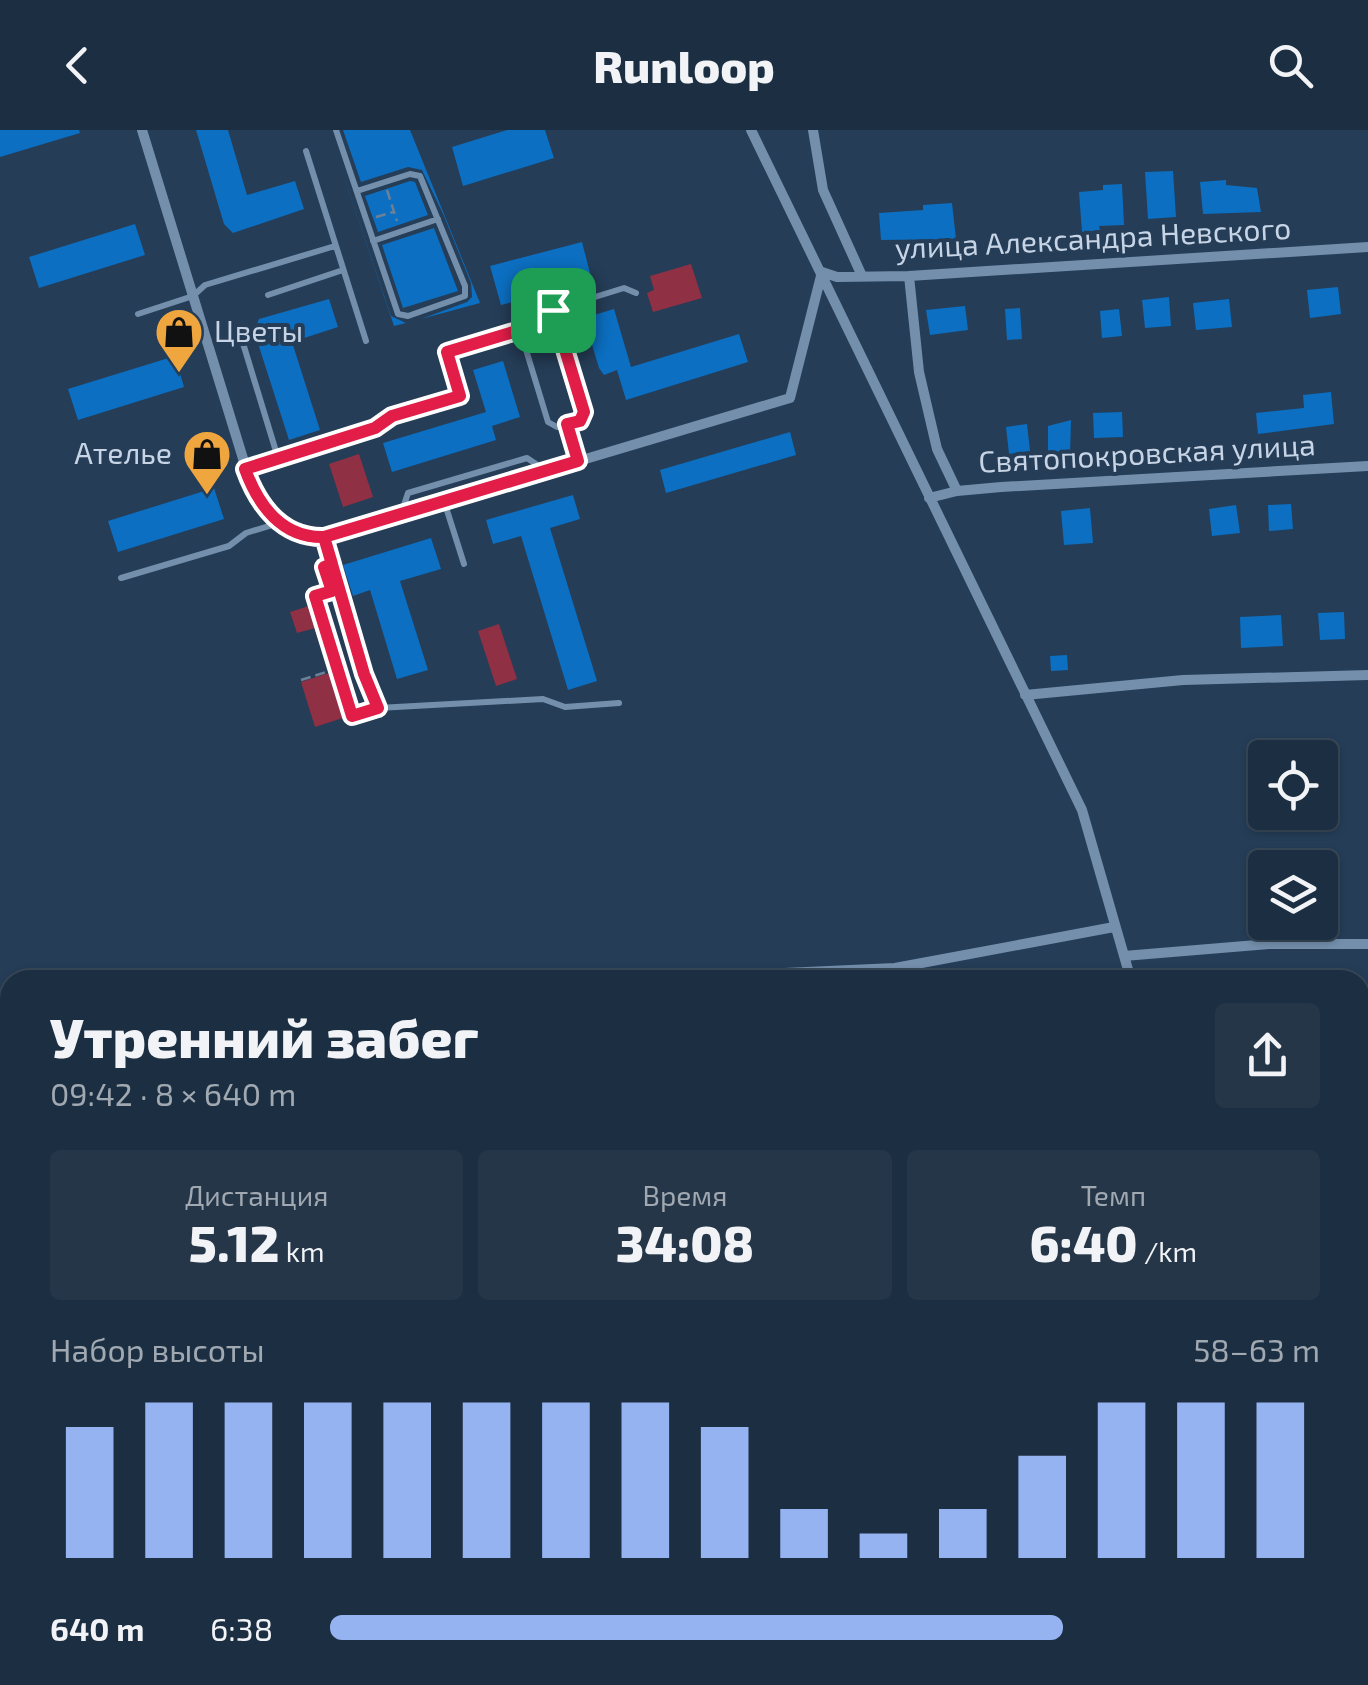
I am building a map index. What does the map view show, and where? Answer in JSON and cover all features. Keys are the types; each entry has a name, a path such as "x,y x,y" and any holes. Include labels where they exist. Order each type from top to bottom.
{"street":[{"path":"142,130 253,491 279,522 310,537 324,537 790,398 822,272"},
{"path":"751,130 1082,810 1128,970"},
{"path":"814,130 822,190 862,276"},
{"name":"улица Александра Невского","path":"822,272 836,277 908,276 1368,247"},
{"path":"908,276 919,372 937,448 958,491"},
{"name":"Святопокровская улица","path":"929,498 958,491 1368,466"},
{"path":"1024,695 1183,680 1368,675"},
{"path":"852,970 896,968 1114,926"},
{"path":"1124,956 1269,944 1368,944"}],"lane":[{"path":"336,130 356,192 398,314 408,316 465,296 467,292 420,176 410,174 356,192"},
{"path":"306,151 366,341"},
{"path":"373,241 438,219"},
{"path":"138,314 193,296 205,285 335,246"},
{"path":"268,294 343,270"},
{"path":"245,469 460,396 447,352 520,330 553,310 624,288 636,293"},
{"path":"520,330 548,422 557,427 580,421 584,412 553,310"},
{"path":"242,340 278,458"},
{"path":"567,424 578,461"},
{"path":"401,514 408,494 442,483 527,458 546,471"},
{"path":"444,502 464,564"},
{"path":"121,578 229,546 246,533 279,522"},
{"path":"324,537 364,674 378,708 543,698 566,707 618,703"}],"path":[{"path":"384,182 401,232"},
{"path":"366,220 394,211"},
{"path":"332,564 324,567 332,591 315,596 352,716 378,708"},
{"path":"301,680 338,669"}],"shaded area":[{"path":"691,264 702,298 653,312 647,293 654,290 650,276"},
{"path":"359,454 373,497 343,507 329,464"},
{"path":"312,605 319,627 297,633 290,612"},
{"path":"499,624 517,679 496,686 478,631"},
{"path":"332,672 346,717 315,727 301,682"}],"building":[{"path":"0,130 79,130 80,133 0,157"},
{"path":"196,130 228,130 247,195 295,181 304,209 233,233 224,224"},
{"path":"328,130 391,316 406,323 394,326"},
{"path":"343,130 410,130 480,303 421,319 472,297 471,283 444,216 422,170 408,167 361,182"},
{"path":"507,130 545,130 554,158 463,186 452,147"},
{"path":"1173,171 1176,217 1148,219 1145,172"},
{"path":"1226,180 1226,185 1257,188 1261,212 1203,214 1200,182"},
{"path":"415,182 428,215 378,232 365,196"},
{"path":"1122,184 1124,225 1099,226 1100,230 1082,232 1079,192"},
{"path":"952,203 956,239 881,240 879,213"},
{"path":"135,224 145,255 39,288 29,257"},
{"path":"434,228 458,291 403,308 382,245"},
{"path":"582,242 592,281 501,305 490,266"},
{"path":"1338,287 1341,314 1310,318 1307,290"},
{"path":"1169,297 1171,326 1145,328 1142,300"},
{"path":"329,299 338,327 292,342 320,430 289,440 254,331 259,319"},
{"path":"1229,299 1232,327 1196,330 1193,303"},
{"path":"965,306 968,330 930,335 926,310"},
{"path":"1020,308 1022,339 1007,340 1005,309"},
{"path":"614,309 631,367 739,334 748,362 626,400 617,370 604,375 599,368 584,318"},
{"path":"1119,309 1122,336 1102,338 1100,311"},
{"path":"175,356 184,387 78,420 68,389"},
{"path":"503,361 520,417 492,426 496,440 392,472 383,443 486,412 473,370"},
{"path":"1331,392 1334,424 1258,434 1256,413 1304,408 1303,395"},
{"path":"1122,412 1123,437 1094,438 1093,413"},
{"path":"1071,420 1070,456 1048,456 1048,426"},
{"path":"1027,424 1030,451 1009,454 1006,427"},
{"path":"790,432 796,455 666,493 660,470"},
{"path":"214,488 224,519 118,552 108,521"},
{"path":"573,495 580,519 550,528 597,681 568,690 521,536 493,544 486,520"},
{"path":"1291,504 1293,529 1269,531 1268,505"},
{"path":"1236,505 1240,533 1212,536 1209,509"},
{"path":"1090,508 1093,543 1064,545 1061,511"},
{"path":"431,538 441,569 400,581 428,670 397,679 370,590 353,596 343,565"},
{"path":"1344,612 1345,639 1320,640 1318,613"},
{"path":"1281,615 1283,646 1241,648 1240,617"},
{"path":"1067,655 1068,670 1051,671 1050,656"}],"place":[{"name":"Цветы","path":"179,374"},
{"name":"Ателье","path":"207,496"}],"route":[{"path":"553,310 520,330 447,352 460,396 245,469 253,491 279,522 292,531 324,537 364,674 378,708 352,716 315,596 332,591 324,567 332,564 324,537 578,461 567,424 580,421 584,412 553,310"}]}
